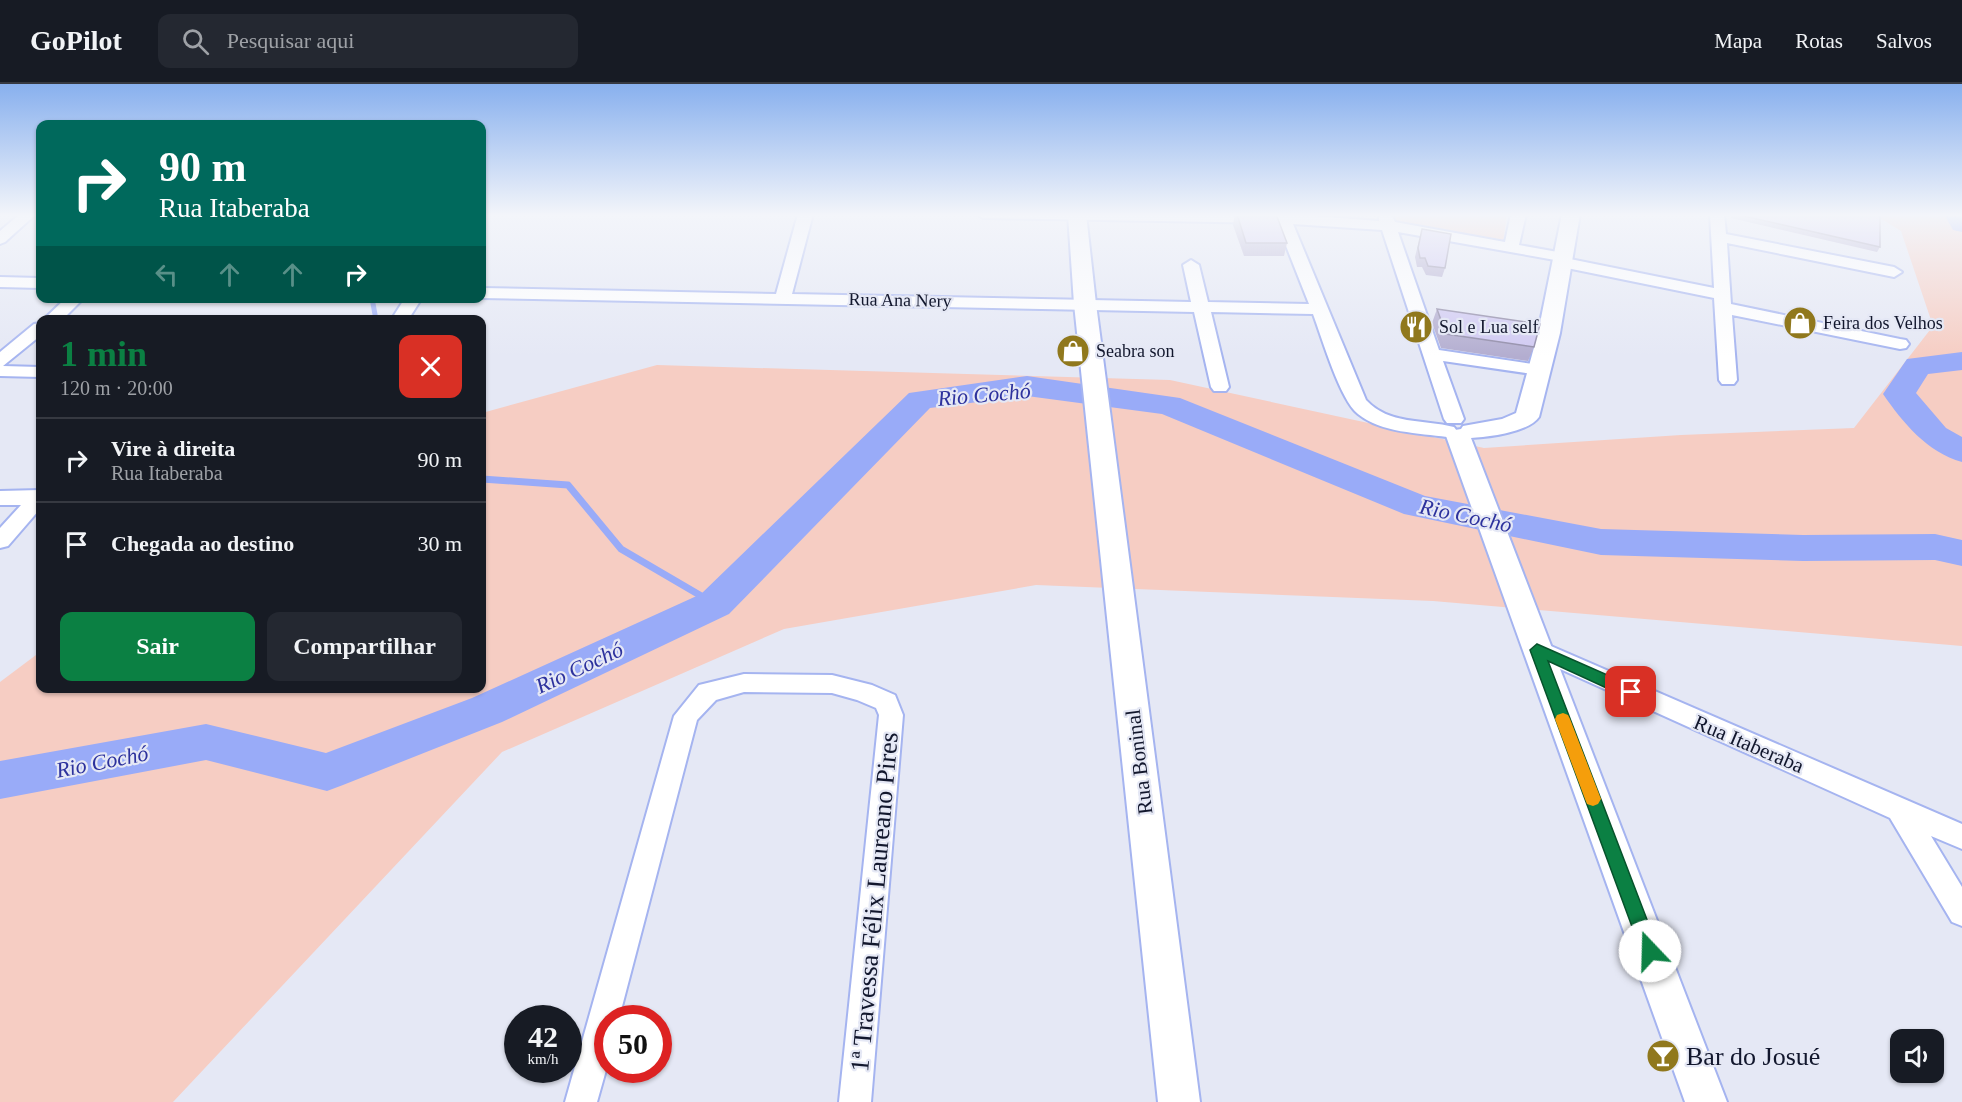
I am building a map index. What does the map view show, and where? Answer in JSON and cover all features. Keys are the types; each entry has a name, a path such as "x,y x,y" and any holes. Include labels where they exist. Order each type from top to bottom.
{"main road":[{"name":"Rua Boninal","path":"1081,262 1179,1102"},
{"path":"1563,262 1543,332 1539,370 1527,417 1507,425 1459,433 1534,642 1706,1102"}],"street":[{"path":"783,297 793,262"},
{"path":"1299,262 1362,409 1384,420 1459,433 1401,262"},
{"path":"1569,262 1900,344"},
{"path":"1721,262 1728,380"},
{"path":"1842,262 1894,272"},
{"path":"1191,265 1220,387"},
{"path":"0,282 36,283"},
{"name":"Rua Ana Nery","path":"486,293 783,297 1203,309 1318,309"},
{"path":"57,315 70,303"},
{"path":"1418,313 1442,317"},
{"path":"0,361 36,331"},
{"path":"1433,354 1539,370"},
{"path":"0,371 36,372"},
{"path":"0,498 36,498"},
{"path":"0,541 36,502"},
{"name":"Rua Itaberaba","path":"1534,642 1962,837"},
{"name":"1ª Travessa Félix Laureano Pires","path":"581,1102 686,716 708,692 744,683 832,684 863,692 886,702 891,715 855,1102"},
{"path":"1899,808 1962,913"}],"shaded area":[{"path":"1911,262 1962,262 1962,646 1433,601 1036,585 784,629 502,752 173,1102 0,1102 0,682 36,655 36,693 486,693 486,412 657,365 1170,380 1484,448 1681,435 1854,428 1933,326"}],"building":[{"path":"1426,262 1446,262 1445,268 1428,266"},
{"path":"1437,309 1540,324 1534,347 1446,334"}],"waterway":[{"path":"373,303 375,315"},
{"name":"Rio Cochó","path":"1962,361 1918,366 1899,394 1934,435 1962,451"},
{"name":"Rio Cochó","path":"0,780 206,742 327,772 487,710 715,604 920,400 1027,386 1169,405 1417,506 1601,542 1803,548 1935,547 1962,553"},
{"path":"486,479 568,485 621,549 715,604"}],"slow traffic":[{"path":"1563,719 1593,799"}],"place":[{"name":"Feira dos Velhos","path":"1800,323"},
{"name":"Sol e Lua self","path":"1416,327"},
{"name":"Seabra son","path":"1073,351"},
{"name":"Bar do Josué","path":"1663,1056"}],"route":[{"path":"1631,692 1537,650 1650,951"}]}
